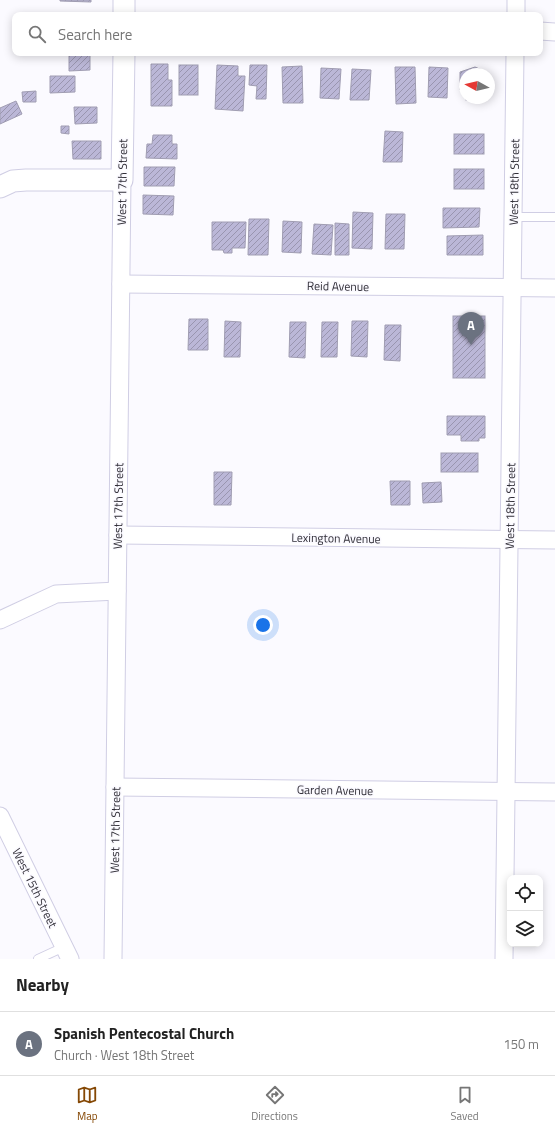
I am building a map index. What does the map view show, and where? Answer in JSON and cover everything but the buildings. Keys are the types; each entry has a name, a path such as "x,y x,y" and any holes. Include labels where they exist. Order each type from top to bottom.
{"street":[{"path":"124,0 124,12"},
{"path":"516,0 516,12"},
{"path":"543,31 555,32"},
{"name":"West 17th Street","path":"113,959 124,56"},
{"name":"West 18th Street","path":"504,959 515,56"},
{"path":"0,187 13,181 26,180 122,180"},
{"name":"Reid Avenue","path":"121,284 555,288"},
{"name":"Lexington Avenue","path":"118,535 555,540"},
{"path":"0,620 56,594 117,591"},
{"name":"Garden Avenue","path":"115,788 555,792"},
{"name":"West 15th Street","path":"0,816 67,953"}],"lane":[{"path":"514,217 555,217"},
{"path":"38,959 67,953"}],"place":[{"name":"Spanish Pentecostal Church","path":"471,345"}]}
